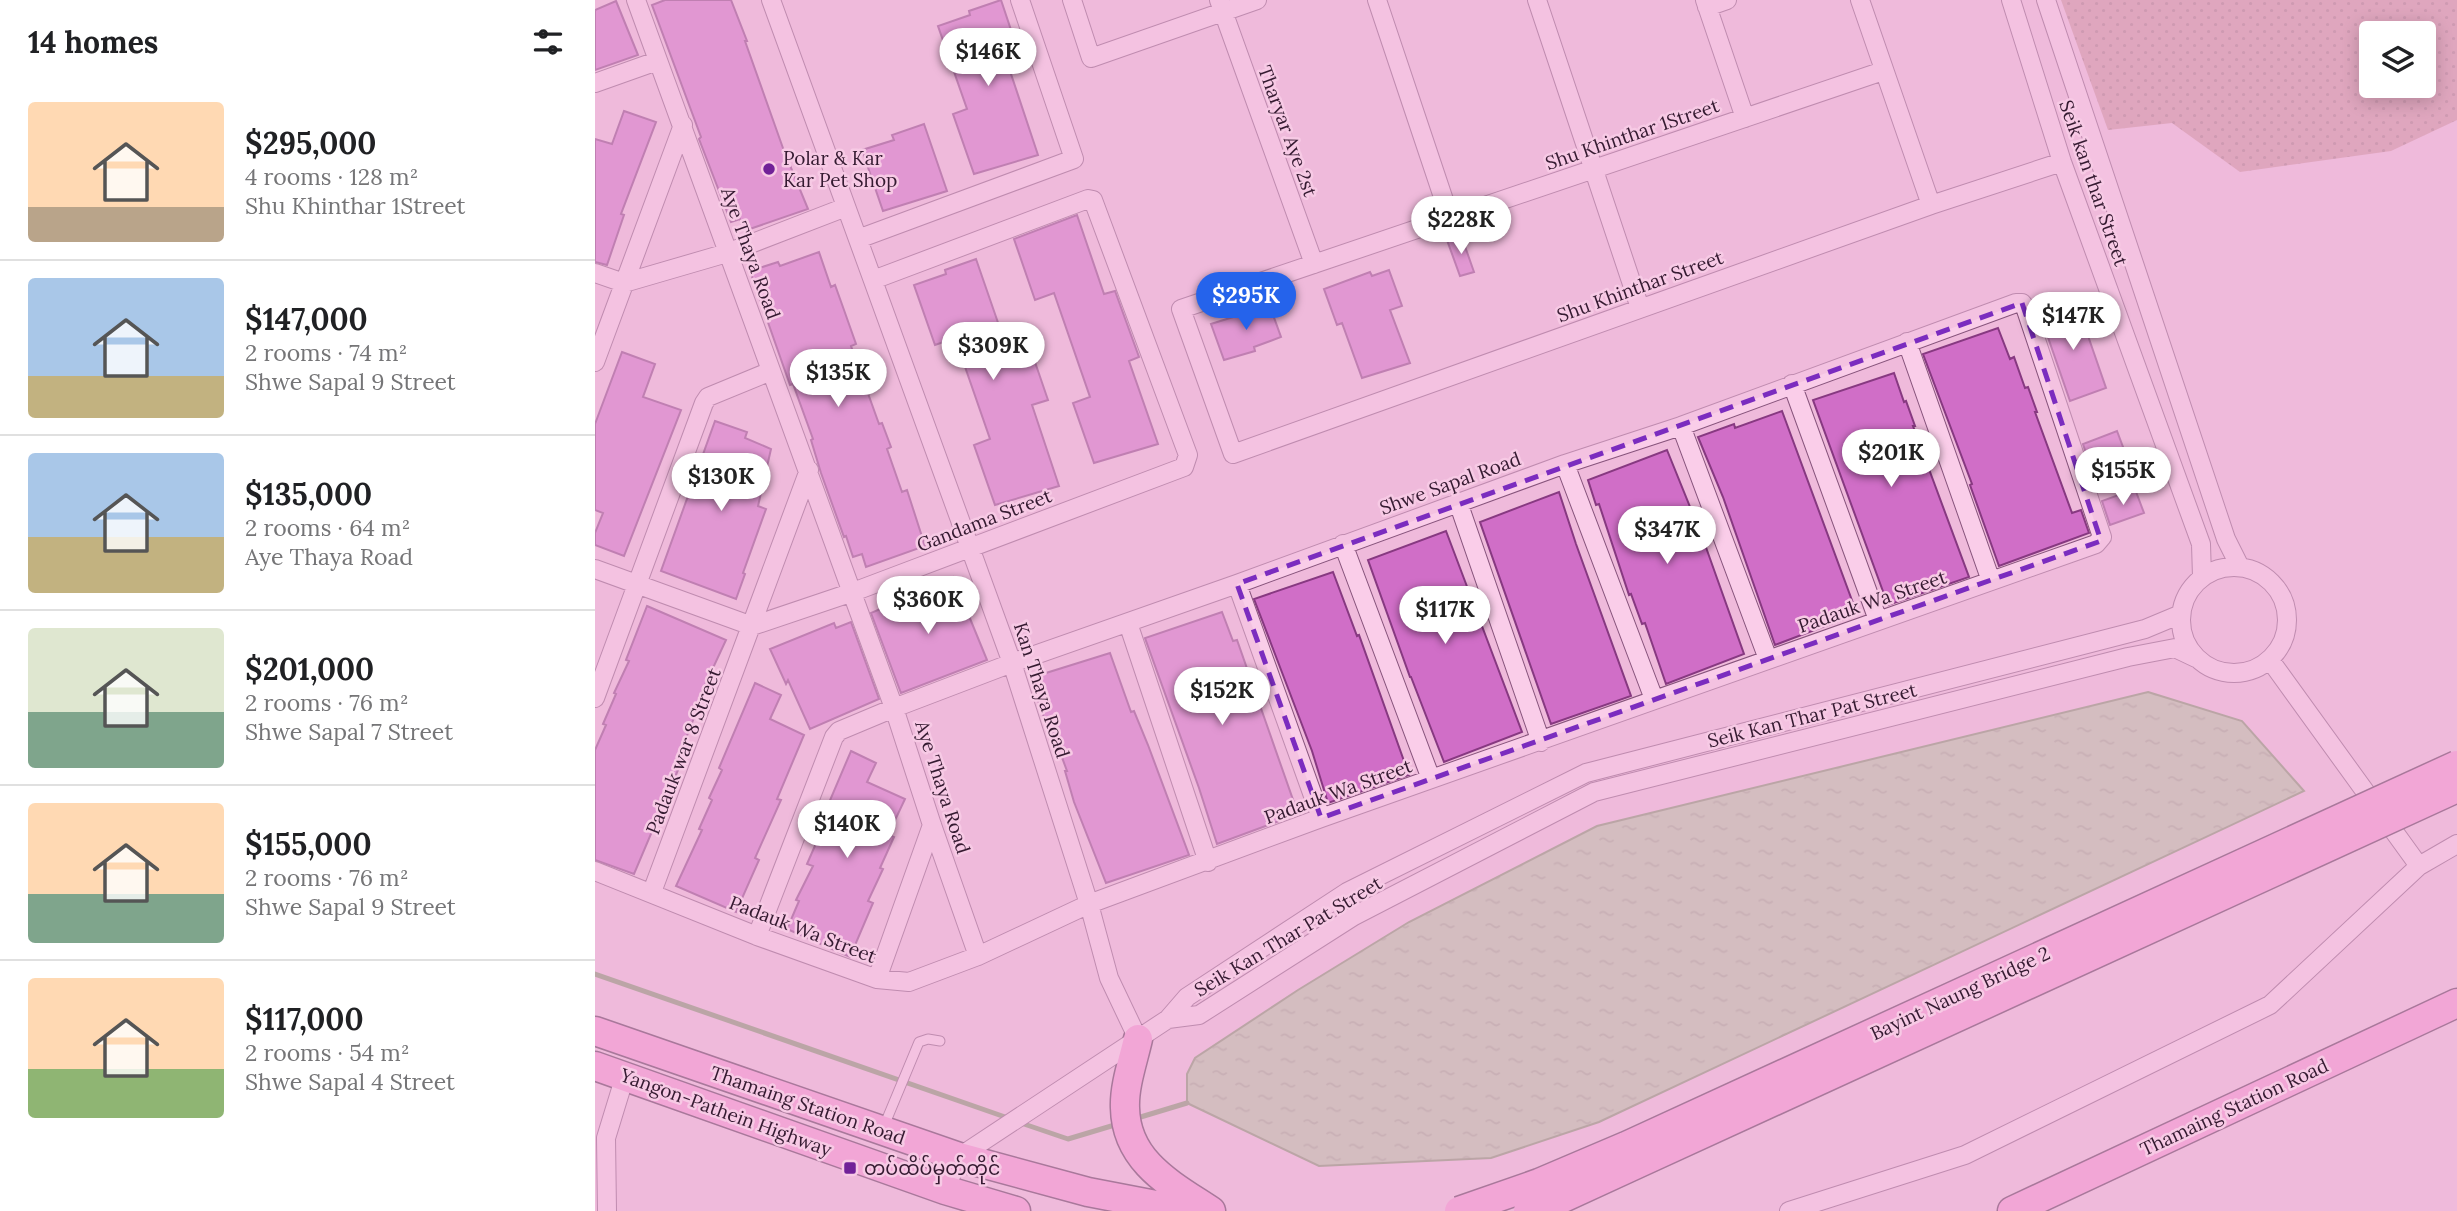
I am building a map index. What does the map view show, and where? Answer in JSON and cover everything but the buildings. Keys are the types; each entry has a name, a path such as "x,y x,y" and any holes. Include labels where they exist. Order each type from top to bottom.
{"main road":[{"name":"Bayint Naung Bridge 2","path":"1459,1211 1539,1183 1626,1146 2457,765"},
{"name":"Bayint Naung Bridge 2","path":"1528,1211 1550,1204 2457,788"},
{"name":"Thamaing Station Road","path":"2012,1211 2457,1003"},
{"name":"Thamaing Station Road","path":"595,1031 959,1157 1088,1192 1187,1211"},
{"path":"1137,1039 1125,1107 1128,1132 1157,1176 1211,1211"},
{"name":"Yangon-Pathein Highway","path":"595,1066 944,1190 1016,1211"}],"street":[{"name":"Aye Thaya Road","path":"636,0 853,592 978,956"},
{"name":"Kan Thaya Road","path":"771,0 1012,663 1089,905 1109,978 1137,1039"},
{"path":"858,239 1075,159 1020,0"},
{"path":"1072,0 1091,58 1221,6 1257,0"},
{"path":"1377,0 1450,218"},
{"path":"1537,0 1640,308"},
{"path":"1727,0 1706,4 1745,118"},
{"path":"1860,0 1931,205"},
{"name":"Seik kan thar Street","path":"2011,0 2062,162 2201,544 2202,577"},
{"name":"Seik kan thar Street","path":"2046,0 2227,538 2240,567"},
{"name":"Tharyar Aye 2st","path":"1221,6 1314,264"},
{"path":"595,83 657,61"},
{"name":"Shu Khinthar 1Street","path":"1233,454 1181,309 1883,71"},
{"path":"595,362 683,125"},
{"name":"Shu Khinthar Street","path":"1233,454 1931,205 2062,162"},
{"name":"Gandama Street","path":"752,625 853,592 1184,467 1187,462 1188,455 1093,200 1088,199 873,280"},
{"path":"595,272 624,283 727,253 846,207"},
{"name":"Shwe Sapal Road","path":"757,936 834,737 839,731 1012,663 1565,464 1681,426 2016,303 2022,303 2102,537 2101,541"},
{"path":"1907,342 1991,581"},
{"path":"595,698 704,403 708,397 771,371"},
{"path":"1792,384 1878,620"},
{"path":"1681,426 1768,659"},
{"path":"1565,464 1654,699"},
{"name":"Padauk war 8 Street","path":"652,892 809,470"},
{"path":"1458,502 1541,742"},
{"name":"Padauk Wa Street","path":"595,871 757,936 877,979 909,982 978,956 1089,905 1321,818 2101,541"},
{"path":"1343,544 1430,779"},
{"path":"2240,567 2256,572 2272,583 2283,598 2287,615 2286,633 2277,652 2270,660 2256,668 2240,673 2221,671 2196,658 2184,637 2181,614 2190,589 2202,577 2221,569 2240,567"},
{"path":"595,569 752,625"},
{"path":"1237,584 1321,818"},
{"name":"Seik Kan Thar Pat Street","path":"1168,1018 1187,997 1347,892 1587,772 2145,629 2181,614"},
{"path":"1129,623 1208,862"},
{"name":"Seik Kan Thar Pat Street","path":"1168,1018 1199,1015 1354,916 1594,792 2128,657 2175,649 2196,658"},
{"path":"2270,660 2419,866"},
{"path":"877,979 932,825"},
{"path":"1789,1211 1965,1155 2270,1005 2419,866 2457,844"},
{"path":"944,1190 959,1157 1168,1018"},
{"path":"607,1211 606,1138 625,1076"}],"lane":[{"path":"882,1130 919,1042 927,1039 940,1041"}],"highlighted area":[{"path":"2022,303 2101,541 1321,818 1237,584"}],"shaded area":[{"path":"2061,0 2457,0 2457,120 2391,151 2240,172 2172,123 2108,130"}],"water":[{"path":"2148,692 2242,721 2304,791 1599,1122 1491,1158 1319,1166 1187,1103 1187,1074 1195,1058 1298,990 1409,922 1597,826"}],"waterway":[{"path":"595,974 1008,1118"},
{"path":"1134,1119 1187,1103"},
{"path":"1021,1123 1068,1139 1118,1124"}],"place":[{"name":"Polar & Kar Kar Pet Shop","path":"769,169"},
{"name":"တပ်ထိပ်မှတ်တိုင်","path":"850,1168"}]}
